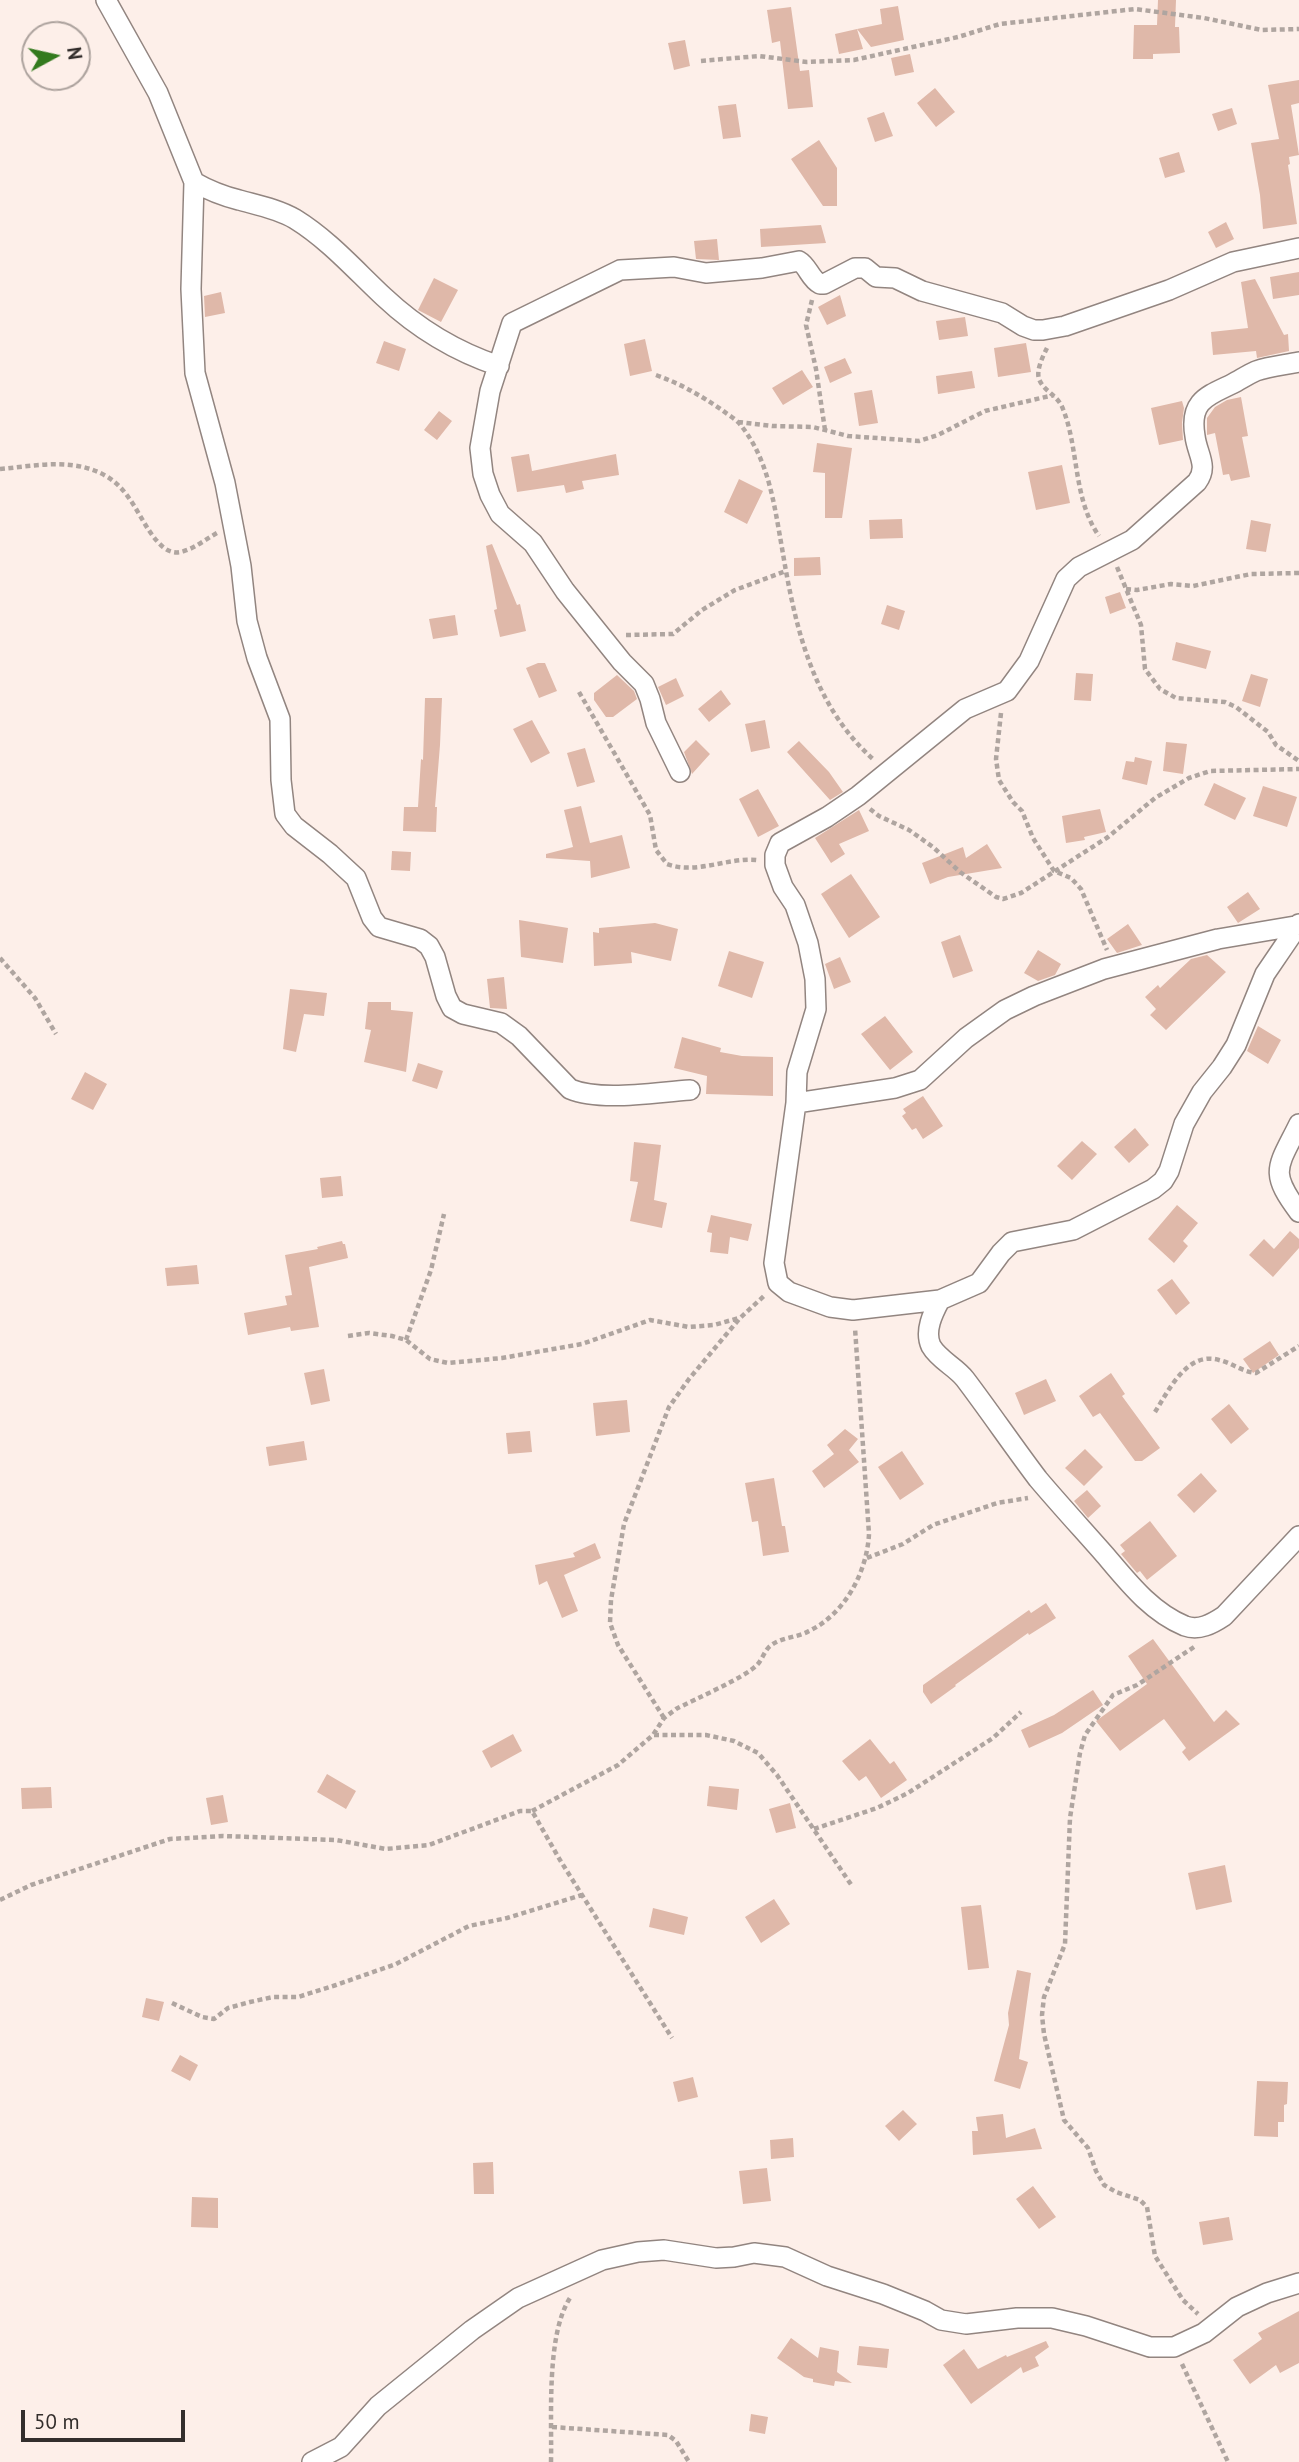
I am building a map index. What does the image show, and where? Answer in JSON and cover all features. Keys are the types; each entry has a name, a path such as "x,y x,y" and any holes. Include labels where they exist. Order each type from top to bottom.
{"street":[{"path":"106,0 158,93 194,182 191,289 195,373 225,483 241,566 247,621 257,659 280,719 282,801 285,814 294,826 356,878 372,918 379,927 420,939 429,946 452,1008 463,1014 501,1023 510,1029 569,1089 608,1094 690,1090"},
{"path":"194,182 214,192 293,218 326,241 386,300 416,323 465,354 499,366"},
{"path":"680,772 656,723 644,684 622,662 565,591 533,543 500,514 490,495 483,474 480,447 490,391 512,323 620,270 674,267 706,273 762,268 799,261 816,282 824,284 855,268 865,268 876,277 895,278 922,291 1002,313 1034,330 1065,326 1169,290 1233,262 1299,248"},
{"path":"1297,925 1265,974 1236,1045 1202,1091 1184,1124 1169,1171 1163,1181 1130,1202 1073,1230 1012,1242 979,1283 940,1300 853,1310 813,1302 789,1292 778,1283 774,1263 796,1103 797,1072 816,1009 815,979 808,943 795,905 783,887 775,864 775,855 780,844 858,796 965,709 1003,693 1015,682 1029,661 1066,579 1079,567 1132,540 1202,475 1202,461 1194,433 1201,400 1208,393 1252,373 1299,362"},
{"path":"796,1103 907,1085 920,1080 966,1038 1005,1010 1064,984 1114,967 1218,939 1297,925"},
{"path":"1299,1124 1281,1161 1279,1183 1299,1212"},
{"path":"940,1300 932,1316 930,1345 963,1376 1052,1494 1131,1587 1157,1609 1187,1627 1199,1628 1211,1624 1224,1616 1299,1536"},
{"path":"312,2462 341,2447 378,2406 471,2330 518,2298 603,2260 638,2252 664,2250 716,2258 734,2258 754,2253 785,2257 827,2276 925,2311 940,2320 966,2324 1017,2318 1052,2318 1150,2347 1174,2347 1212,2327 1237,2308 1267,2293 1299,2283"}],"path":[{"path":"701,61 759,56 807,62 854,60 1013,22 1135,9 1204,18 1262,30 1299,29"},
{"path":"824,284 807,311 806,325 825,430"},
{"path":"1065,326 1052,337 1038,373 1039,380 1045,389 1055,395 1065,412 1088,518 1110,551 1135,606 1141,625 1145,669 1160,689 1175,698 1225,702 1236,707 1268,732 1276,745 1299,761"},
{"path":"656,375 696,391 738,422 757,451 768,475 797,628 807,657 822,690 853,741 887,772"},
{"path":"738,422 813,427 848,436 927,440 985,411 1055,395"},
{"path":"0,469 57,463 77,466 106,476 125,492 163,547 173,553 184,551 233,524"},
{"path":"601,636 673,634 702,610 734,590 786,571"},
{"path":"1126,589 1137,590 1171,584 1193,586 1251,574 1299,573"},
{"path":"579,692 645,805 650,815 656,850 667,864 690,868 747,859 775,864"},
{"path":"1003,693 996,759 999,780 1022,811 1033,838 1054,872 1071,878 1081,889 1114,967"},
{"path":"858,796 879,816 909,830 933,847 960,872 996,897 1003,898 1021,893 1108,837 1155,798 1199,774 1228,770 1299,769"},
{"path":"0,958 35,998 56,1034"},
{"path":"406,1340 431,1270 444,1214"},
{"path":"664,1718 618,1645 610,1623 611,1600 624,1524 669,1407 740,1318 778,1283"},
{"path":"0,1900 31,1885 170,1839 223,1836 336,1840 386,1849 429,1845 520,1811 532,1811 618,1765 653,1735 664,1718 757,1666 770,1646 787,1637 807,1633 822,1624 843,1604 858,1579 866,1558 869,1534 853,1310"},
{"path":"348,1336 369,1333 406,1340 430,1359 448,1363 502,1358 582,1343 650,1321 689,1327 714,1325 740,1318"},
{"path":"1155,1412 1179,1375 1196,1361 1217,1359 1256,1373 1299,1346"},
{"path":"866,1558 903,1544 933,1525 998,1503 1052,1494"},
{"path":"1196,1645 1137,1685 1112,1695 1085,1735 1070,1818 1065,1944 1044,1997 1042,2015 1064,2120 1088,2148 1104,2185 1140,2200 1147,2207 1155,2256 1183,2300 1212,2327"},
{"path":"814,1829 877,1808 908,1793 993,1738 1021,1712"},
{"path":"653,1735 706,1735 734,1741 758,1753 777,1775 852,1886"},
{"path":"532,1811 672,2038"},
{"path":"172,2003 202,2017 214,2019 228,2008 250,2002 273,1997 298,1997 397,1964 469,1926 507,1918 582,1895"},
{"path":"551,2462 553,2361 559,2326 567,2301 575,2290"},
{"path":"1174,2347 1228,2462"},
{"path":"552,2427 668,2435 676,2441 689,2462"}],"building":[{"path":"1158,0 1176,0 1175,27 1179,27 1180,53 1153,54 1153,59 1133,59 1134,25 1157,25"},
{"path":"898,6 904,40 871,47 857,29 882,24 880,9"},
{"path":"791,7 800,71 809,70 813,107 788,109 780,41 772,43 767,10"},
{"path":"857,29 863,49 839,54 835,34"},
{"path":"685,40 690,66 674,70 668,43"},
{"path":"910,54 914,72 895,76 891,58"},
{"path":"1299,80 1299,103 1291,105 1299,155 1289,157 1288,165 1297,224 1263,229 1251,143 1279,139 1268,85"},
{"path":"935,88 955,112 936,127 917,103"},
{"path":"736,104 741,137 723,139 718,106"},
{"path":"1232,108 1237,124 1218,131 1212,114"},
{"path":"884,112 893,136 875,142 867,118"},
{"path":"819,140 837,168 837,206 823,206 791,159"},
{"path":"1179,152 1185,172 1165,178 1159,158"},
{"path":"1226,222 1234,239 1216,248 1208,232"},
{"path":"821,225 826,243 761,247 760,229"},
{"path":"717,239 719,260 696,259 694,241"},
{"path":"1299,272 1299,295 1273,299 1270,277"},
{"path":"434,278 458,290 441,322 418,310"},
{"path":"1255,279 1284,335 1288,334 1289,351 1257,358 1256,351 1213,355 1211,332 1248,328 1241,282"},
{"path":"221,292 225,313 205,317 204,296"},
{"path":"840,295 846,316 827,325 818,307"},
{"path":"965,317 968,336 939,340 936,321"},
{"path":"645,339 652,371 630,376 624,344"},
{"path":"384,341 406,349 399,371 376,363"},
{"path":"1026,343 1031,372 998,377 994,348"},
{"path":"845,358 852,373 830,383 824,367"},
{"path":"802,370 813,387 783,405 772,388"},
{"path":"972,371 975,388 938,394 936,376"},
{"path":"872,390 878,423 859,426 854,393"},
{"path":"1241,397 1248,436 1242,437 1250,477 1231,481 1229,474 1223,475 1215,433 1207,435 1207,418 1215,407 1227,400"},
{"path":"1182,401 1183,440 1159,445 1151,408"},
{"path":"439,411 452,421 437,440 424,430"},
{"path":"817,443 852,448 842,518 825,518 825,473 813,472"},
{"path":"529,454 532,471 616,454 619,475 582,481 584,489 566,493 564,485 517,492 511,457"},
{"path":"1062,465 1070,503 1036,510 1028,472"},
{"path":"739,479 763,491 747,524 724,512"},
{"path":"902,519 903,538 870,539 869,520"},
{"path":"1251,520 1271,524 1266,552 1246,549"},
{"path":"492,544 517,605 520,604 526,631 500,637 486,546"},
{"path":"820,557 821,575 794,576 794,558"},
{"path":"1120,592 1126,608 1110,614 1105,597"},
{"path":"887,605 905,611 899,630 881,624"},
{"path":"455,615 458,635 433,639 429,619"},
{"path":"1176,642 1211,651 1206,669 1172,660"},
{"path":"545,663 557,691 539,698 526,668"},
{"path":"1076,673 1093,674 1091,701 1074,700"},
{"path":"1251,674 1268,679 1260,707 1242,701"},
{"path":"617,675 634,691 637,699 613,717 606,717 594,700 594,693"},
{"path":"676,678 684,696 666,705 658,687"},
{"path":"721,690 731,704 709,722 698,709"},
{"path":"425,698 442,698 435,807 436,832 403,831 404,807 418,807"},
{"path":"532,720 550,753 531,763 513,729"},
{"path":"765,720 770,748 751,752 745,724"},
{"path":"696,740 710,754 692,774 684,752"},
{"path":"799,741 829,772 843,792 830,800 787,752"},
{"path":"1166,742 1187,744 1183,774 1163,771"},
{"path":"585,748 595,782 577,787 567,753"},
{"path":"1135,757 1152,761 1147,785 1122,779 1126,761 1134,762"},
{"path":"1214,783 1246,798 1235,820 1204,805"},
{"path":"1263,786 1297,797 1287,827 1253,816"},
{"path":"758,789 779,826 758,837 739,799"},
{"path":"581,806 590,843 622,835 630,868 591,878 590,861 546,858 546,854 573,847 564,810"},
{"path":"1100,809 1106,832 1084,837 1085,840 1066,843 1062,816"},
{"path":"859,810 869,831 839,844 845,854 831,863 815,838"},
{"path":"987,844 1002,868 948,877 930,884 922,863 963,847 966,858"},
{"path":"392,851 411,852 410,871 391,870"},
{"path":"851,874 880,917 849,938 821,894"},
{"path":"1248,892 1260,909 1238,923 1227,907"},
{"path":"519,920 568,928 563,963 521,957"},
{"path":"655,923 678,929 671,961 631,952 632,963 594,966 593,932 599,933 599,928"},
{"path":"1128,924 1142,945 1117,953 1107,939"},
{"path":"960,935 973,971 953,978 941,942"},
{"path":"1038,950 1061,964 1055,975 1038,981 1024,973"},
{"path":"729,951 764,962 752,998 718,986"},
{"path":"1207,955 1226,972 1166,1030 1150,1015 1156,1009 1145,997 1158,985 1160,988 1191,959"},
{"path":"840,957 851,982 834,989 825,964"},
{"path":"504,977 507,1009 490,1008 487,979"},
{"path":"290,989 327,993 324,1016 304,1014 296,1052 283,1049"},
{"path":"368,1002 391,1002 391,1010 413,1012 406,1072 364,1062 371,1030 365,1029"},
{"path":"885,1016 913,1052 890,1070 861,1034"},
{"path":"1258,1026 1281,1040 1268,1064 1247,1051"},
{"path":"682,1037 721,1048 720,1052 773,1057 773,1096 706,1094 707,1076 674,1068"},
{"path":"418,1063 443,1071 437,1089 412,1081"},
{"path":"85,1072 107,1084 93,1110 71,1099"},
{"path":"923,1096 943,1126 923,1139 916,1128 912,1130 902,1116 906,1113 903,1109"},
{"path":"1135,1128 1149,1145 1129,1163 1114,1147"},
{"path":"1082,1141 1097,1154 1072,1180 1057,1166"},
{"path":"634,1142 661,1145 654,1200 667,1203 662,1228 630,1221 638,1182 630,1181"},
{"path":"341,1176 343,1196 322,1198 320,1178"},
{"path":"1177,1205 1198,1223 1183,1241 1188,1246 1174,1263 1148,1239"},
{"path":"711,1215 752,1224 748,1241 730,1237 728,1254 710,1252 712,1233 707,1232"},
{"path":"1290,1231 1299,1239 1299,1248 1273,1277 1249,1255 1264,1239 1274,1249"},
{"path":"342,1241 348,1258 309,1267 319,1327 291,1331 290,1327 248,1335 244,1313 287,1305 285,1296 292,1295 285,1255"},
{"path":"197,1265 199,1284 167,1286 165,1268"},
{"path":"1172,1279 1190,1303 1176,1315 1157,1290"},
{"path":"1270,1341 1279,1355 1253,1373 1243,1359"},
{"path":"324,1369 330,1401 311,1405 304,1373"},
{"path":"1111,1373 1125,1394 1122,1396 1160,1448 1142,1461 1135,1461 1100,1413 1093,1417 1079,1396"},
{"path":"1046,1379 1056,1401 1024,1415 1015,1393"},
{"path":"627,1400 630,1432 596,1436 593,1403"},
{"path":"1229,1404 1249,1429 1231,1444 1211,1419"},
{"path":"845,1429 858,1439 849,1450 859,1462 824,1488 812,1471 834,1454 827,1445"},
{"path":"530,1431 532,1452 508,1454 506,1433"},
{"path":"304,1441 307,1460 269,1466 266,1447"},
{"path":"1085,1449 1103,1467 1084,1486 1065,1468"},
{"path":"902,1451 924,1484 900,1500 878,1467"},
{"path":"1201,1473 1217,1491 1194,1513 1177,1495"},
{"path":"774,1478 789,1552 763,1556 758,1521 752,1522 745,1483"},
{"path":"1087,1490 1101,1506 1088,1518 1074,1501"},
{"path":"1150,1521 1177,1556 1147,1580 1140,1571 1137,1573 1121,1554 1125,1551 1120,1545"},
{"path":"595,1543 601,1558 564,1575 578,1611 562,1618 547,1581 539,1585 535,1565 575,1557 573,1553"},
{"path":"1046,1603 1056,1618 1029,1635 1028,1633 931,1704 923,1692 923,1685 1029,1610 1031,1613"},
{"path":"1153,1639 1214,1722 1226,1710 1240,1724 1189,1761 1182,1752 1186,1748 1164,1719 1120,1751 1096,1721 1147,1684 1128,1656"},
{"path":"1093,1690 1103,1705 1062,1733 1029,1748 1021,1730 1054,1715"},
{"path":"513,1734 522,1751 491,1768 482,1751"},
{"path":"870,1739 890,1764 894,1761 907,1780 881,1798 866,1776 859,1781 842,1761"},
{"path":"327,1774 356,1791 346,1809 317,1792"},
{"path":"709,1786 739,1789 737,1810 707,1806"},
{"path":"51,1787 52,1808 22,1809 21,1788"},
{"path":"223,1795 228,1822 211,1825 206,1798"},
{"path":"790,1803 796,1828 776,1833 769,1809"},
{"path":"1225,1865 1232,1902 1196,1910 1188,1873"},
{"path":"774,1899 790,1924 761,1943 745,1917"},
{"path":"981,1905 989,1968 968,1970 961,1907"},
{"path":"653,1908 688,1917 684,1935 649,1927"},
{"path":"1017,1970 1031,1973 1019,2059 1028,2062 1020,2089 994,2081 1009,2025 1008,2013"},
{"path":"146,1998 164,2002 159,2021 142,2017"},
{"path":"180,2055 198,2065 190,2081 171,2071"},
{"path":"693,2077 698,2097 678,2102 673,2082"},
{"path":"1257,2081 1288,2082 1284,2122 1278,2122 1278,2137 1254,2136"},
{"path":"903,2110 917,2124 899,2141 885,2126"},
{"path":"1003,2114 1006,2138 1035,2128 1042,2149 973,2155 972,2131 978,2131 976,2117"},
{"path":"793,2138 794,2157 771,2159 770,2140"},
{"path":"493,2162 494,2194 474,2194 473,2163"},
{"path":"767,2168 771,2201 743,2204 739,2171"},
{"path":"1033,2186 1056,2217 1039,2229 1016,2199"},
{"path":"192,2197 218,2198 218,2228 191,2227"},
{"path":"1229,2217 1233,2240 1203,2245 1199,2222"},
{"path":"1299,2311 1299,2363 1280,2373 1276,2365 1250,2384 1233,2360 1262,2339 1258,2333"},
{"path":"791,2338 818,2358 820,2347 839,2351 837,2372 852,2383 835,2381 834,2386 813,2382 813,2379 804,2377 777,2358"},
{"path":"1046,2341 1049,2347 1035,2357 1039,2366 1023,2373 1021,2367 971,2404 943,2365 964,2349 978,2369 1006,2355 1007,2357"},
{"path":"859,2346 889,2349 887,2368 857,2365"},
{"path":"751,2414 768,2417 765,2434 749,2431"}]}
